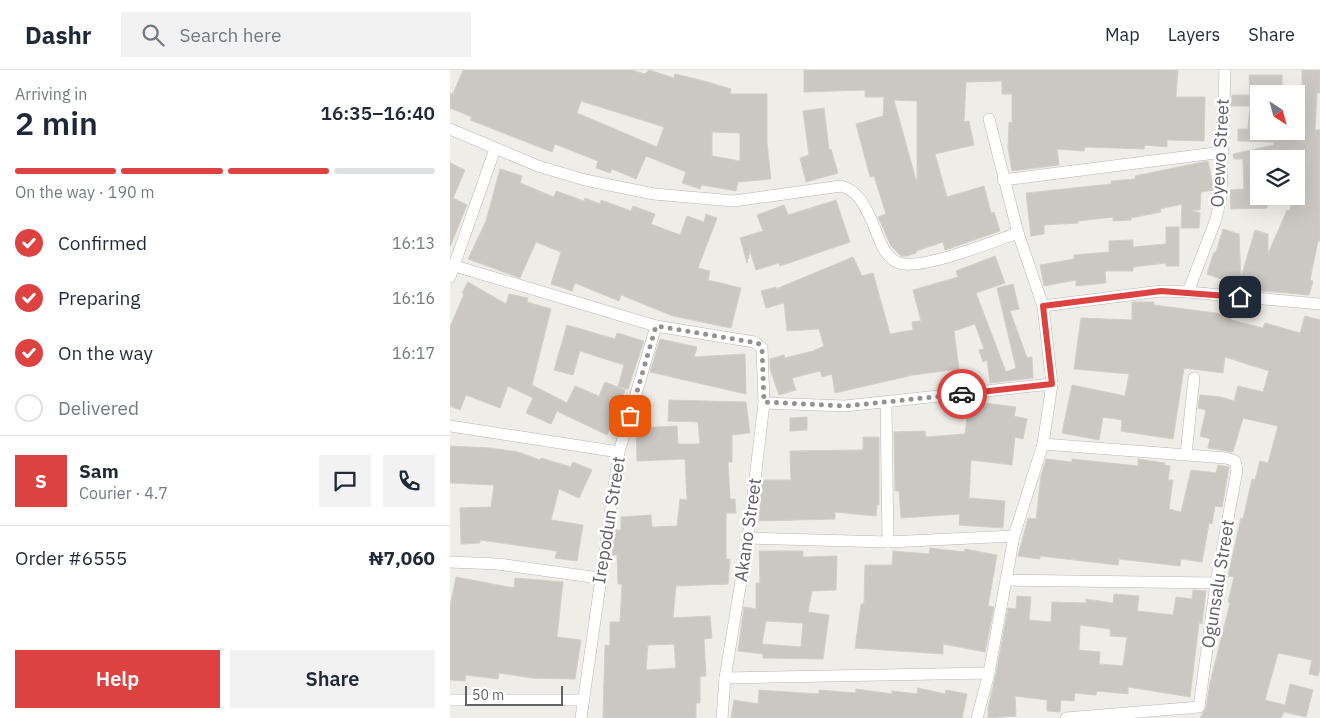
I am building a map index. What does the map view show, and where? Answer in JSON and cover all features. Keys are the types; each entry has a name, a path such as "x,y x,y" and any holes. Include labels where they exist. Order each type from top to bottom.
{"street":[{"name":"Oyewo Street","path":"1188,292 1219,207 1223,152 1225,70"},
{"path":"977,718 989,672 1014,536 1044,444 1052,384 1043,306 1018,233 989,119"},
{"path":"450,129 538,166 585,180 654,194 734,201 841,186 852,189 859,197 881,243 891,257 899,263 917,264 944,258 1018,233"},
{"path":"450,277 495,148"},
{"path":"1003,180 1223,152"},
{"path":"455,266 656,326"},
{"path":"1043,306 1140,293 1188,292 1320,304"},
{"name":"Akano Street","path":"656,326 758,343 762,348 764,402 748,538 725,678 722,718"},
{"name":"Irepodun Street","path":"581,718 599,578 619,452 656,326"},
{"path":"1044,444 1186,454 1194,378"},
{"path":"764,402 846,406 1052,384"},
{"path":"886,403 888,542"},
{"path":"450,426 619,452"},
{"name":"Ogunsalu Street","path":"1066,718 1199,707 1216,583 1237,470 1235,461 1226,458 1186,454"},
{"path":"748,538 888,542 1014,536"},
{"path":"450,562 507,565 599,578"},
{"path":"1007,580 1216,583"},
{"path":"725,678 989,672"},
{"path":"450,700 582,700"}],"building":[{"path":"463,70 632,70 645,74 649,70 674,78 675,74 731,89 730,94 767,94 767,143 771,179 738,182 736,191 702,185 700,189 682,183 686,172 646,156 636,179 612,169 610,173 596,168 598,161 555,144 552,152 470,120 472,117 450,108 450,93 453,94","holes":["581,101 664,127 657,147 577,113","712,132 740,133 740,161 712,156"]},
{"path":"804,70 1178,70 1176,97 1205,97 1204,141 1167,140 1167,147 1145,145 1144,149 1085,147 1084,151 1057,149 1059,165 1012,171 1008,148 1009,122 1012,123 1012,94 1002,94 1002,81 966,82 964,122 969,121 974,145 935,154 947,197 984,186 991,213 994,212 1000,231 945,250 943,242 907,256 901,256 891,246 878,217 886,214 874,176 870,177 856,124 883,116 884,97 865,97 865,90 804,92","holes":["894,100 917,101 917,180 916,180"]},
{"path":"1302,70 1320,70 1320,93 1317,93 1315,130 1320,130 1320,241 1318,241 1310,280 1313,281 1309,295 1252,290 1207,274 1223,229 1239,234 1241,277 1255,230 1268,234 1268,254 1287,210 1290,211 1291,205 1305,205 1305,150 1251,150 1274,145 1274,142 1238,141 1238,129 1248,129 1250,106 1250,140 1305,140 1305,85 1302,85"},
{"path":"1249,75 1282,75 1282,85 1250,85 1250,95"},
{"path":"1232,95 1250,95 1250,106 1231,106"},
{"path":"824,108 829,150 831,149 838,173 806,182 800,158 809,155 803,111"},
{"path":"1250,150 1250,205 1267,205 1267,208 1231,209 1230,190 1244,189 1243,159 1234,159 1233,154"},
{"path":"1208,161 1214,190 1201,192 1200,210 1191,210 1200,213 1199,228 1181,228 1182,204 1160,209 1161,212 1131,218 1131,220 1113,221 1113,217 1078,221 1078,223 1044,225 1044,234 1031,236 1026,193 1111,184 1111,181 1135,179 1135,176"},
{"path":"450,163 465,170 453,198 467,205 450,247"},
{"path":"500,169 522,176 520,183 554,197 556,191 584,201 585,198 600,204 601,200 631,211 633,206 655,214 651,224 680,235 687,216 704,222 706,214 717,218 698,268 710,271 708,280 741,288 731,328 673,316 621,295 619,301 575,283 572,291 551,284 561,252 536,242 520,278 468,259 486,221"},
{"path":"836,200 850,242 780,266 779,263 756,270 750,251 747,263 740,238 763,231 757,215 784,205 788,215"},
{"path":"1166,227 1179,227 1179,266 1166,266 1166,263 1133,267 1133,271 1105,271 1106,283 1076,286 1076,280 1044,286 1040,265 1074,259 1074,255 1109,252 1109,241 1133,240 1133,247 1166,244"},
{"path":"995,256 1005,283 976,293 1006,372 1016,368 997,288 1013,284 1019,309 1010,311 1027,358 1032,357 1033,378 990,383 987,360 983,362 979,350 984,349 975,324 954,331 959,369 913,375 835,393 832,374 822,377 820,371 792,378 796,390 779,395 770,369 770,359 784,355 785,358 813,351 824,346 819,329 787,331 784,303 766,308 761,291 776,287 776,289 853,257 862,276 873,273 890,334 913,330 912,322 921,321 913,290 958,277 956,271"},
{"path":"468,282 506,304 509,294 528,298 527,302 551,309 532,385 567,403 575,386 599,396 605,382 625,390 607,435 557,411 551,424 526,413 533,398 508,386 500,408 466,395 460,410 450,406 450,327"},
{"path":"1132,302 1154,302 1154,305 1231,315 1231,320 1263,328 1265,323 1300,333 1305,316 1320,320 1320,669 1318,676 1309,674 1312,660 1278,653 1265,700 1285,705 1290,684 1313,690 1306,717 1284,712 1281,718 1200,718 1206,708 1210,683 1230,603 1228,602 1234,577 1228,576 1241,518 1243,519 1252,479 1255,480 1260,461 1268,463 1278,426 1243,418 1233,452 1208,448 1210,439 1200,436 1206,410 1198,408 1200,395 1221,397 1234,401 1238,386 1263,392 1269,371 1225,357 1223,373 1184,368 1173,439 1121,431 1122,420 1103,417 1099,440 1062,433 1072,385 1125,396 1129,374 1074,369 1081,318 1132,320"},
{"path":"567,325 615,339 617,333 644,341 628,389 618,387 624,365 580,351 573,375 554,370"},
{"path":"660,339 697,347 694,357 745,354 746,394 650,372"},
{"path":"669,400 746,402 750,433 732,435 732,462 728,462 730,499 735,499 736,513 726,513 726,559 730,559 728,584 676,586 673,618 710,616 712,638 704,639 706,676 700,676 700,703 696,703 696,718 603,718 605,645 610,646 610,622 620,622 622,584 618,584 617,555 612,555 615,530 621,530 621,517 651,515 652,527 677,526 680,499 687,500 685,459 637,461 636,428 677,426 678,444 700,444 698,422 668,421","holes":["674,644 676,668 646,670 648,645"]},
{"path":"969,401 1016,407 1014,416 1027,419 1023,439 1015,437 1012,465 971,460 969,498 1005,501 1003,528 959,525 960,514 901,518 899,491 895,491 894,432 925,431 926,437 965,434"},
{"path":"807,417 807,430 790,431 790,418"},
{"path":"863,437 879,437 879,505 877,505 876,516 835,512 835,519 759,521 762,480 791,480 790,451 863,450"},
{"path":"450,446 490,448 518,452 540,460 541,458 571,467 573,462 592,470 579,498 559,489 551,520 583,525 577,561 555,558 557,551 480,540 480,543 461,544 460,508 491,507 494,485 450,483"},
{"path":"1046,459 1072,462 1072,459 1138,466 1138,459 1165,463 1164,465 1170,466 1168,480 1173,480 1169,509 1181,512 1191,470 1216,473 1218,465 1229,467 1222,507 1215,506 1212,524 1209,523 1202,562 1181,559 1180,566 1119,559 1118,565 1040,556 1040,559 1018,556 1028,518 1036,519 1041,476"},
{"path":"930,548 964,552 965,549 997,555 988,606 994,607 985,652 943,644 943,654 855,648 861,604 864,604 865,565 892,565 893,551 929,554"},
{"path":"759,551 803,551 803,557 837,556 836,590 812,591 808,612 829,615 823,659 763,658 763,654 738,651 744,607 756,609 756,583 760,583","holes":["766,621 803,623 801,647 762,644"]},
{"path":"456,577 514,588 515,578 563,582 557,637 581,640 575,679 532,678 499,673 498,679 466,675 465,681 450,680 450,607"},
{"path":"1193,590 1206,591 1202,624 1199,623 1190,697 1128,687 1128,694 1097,691 1096,695 1075,693 1074,701 1061,700 1060,712 1047,711 1047,700 1015,696 1016,716 988,718 988,708 1008,608 1016,609 1017,596 1031,597 1029,620 1051,622 1052,602 1086,603 1086,599 1113,603 1114,594 1139,596 1137,611 1173,615 1176,597 1192,599","holes":["1080,625 1110,629 1110,636 1127,637 1123,666 1099,664 1100,652 1079,650"]},
{"path":"918,688 945,694 946,690 967,694 962,718 731,718 734,700 758,704 759,690 819,694 819,690 856,693 856,689 892,694 892,691 917,694"}],"way so far":[{"path":"630,416 656,326 758,343 762,348 764,402 846,406 962,394"}],"route":[{"path":"962,394 1052,384 1043,306 1161,291 1240,297"}]}
